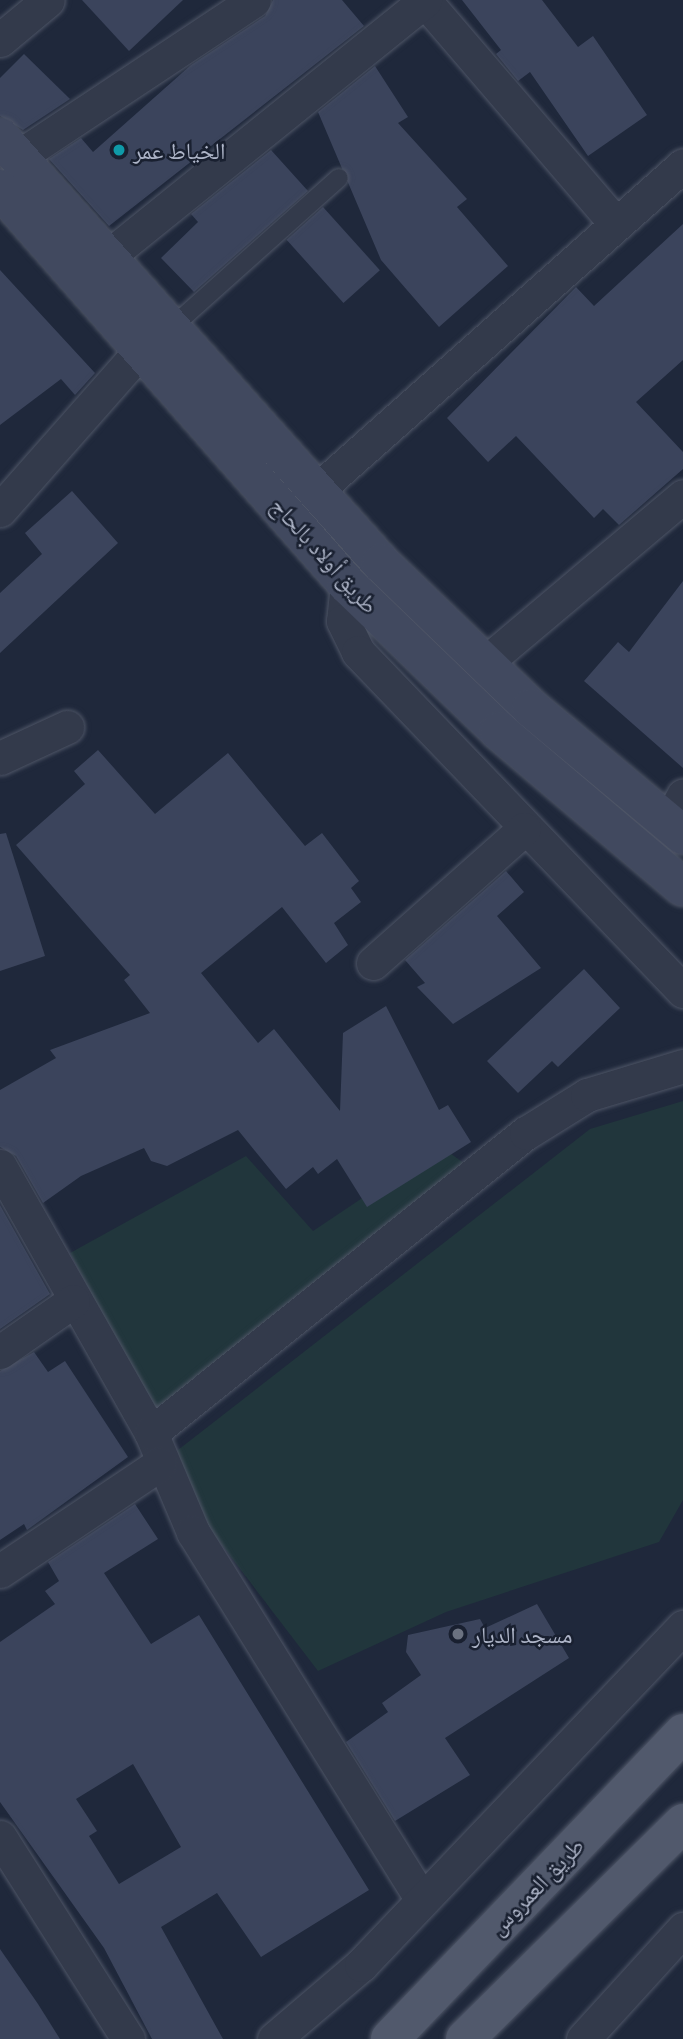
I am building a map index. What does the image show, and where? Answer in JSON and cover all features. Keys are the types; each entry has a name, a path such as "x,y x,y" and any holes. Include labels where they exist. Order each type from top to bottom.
{"main road":[{"name":"طريق أولاد بالحاج","path":"6,161 106,258 315,492 485,663 678,818"},
{"name":"طريق أولاد بالحاج","path":"6,161 140,351 347,584 499,731 683,887"},
{"name":"طريق العمروس","path":"390,2039 683,1732"},
{"path":"465,2039 683,1823"}],"street":[{"path":"0,40 48,0"},
{"path":"6,161 254,0"},
{"path":"106,258 424,0 615,223"},
{"path":"315,492 683,165"},
{"path":"0,510 140,351"},
{"path":"485,663 683,496"},
{"path":"347,584 343,621 358,652 524,829 683,991"},
{"path":"0,758 67,727"},
{"path":"373,963 524,829"},
{"path":"150,1433 526,1133 587,1095 683,1066"},
{"path":"0,1166 73,1301 150,1433 160,1464 298,1708 421,1899"},
{"path":"0,1352 73,1301"},
{"path":"0,1572 160,1464"},
{"path":"274,2039 361,1965 421,1899 683,1628"},
{"path":"0,1837 128,2039"},
{"path":"583,2039 683,1929"}],"lane":[{"path":"171,328 339,178"}],"green space":[{"path":"683,1101 683,1500 659,1542 446,1612 318,1671 160,1464 590,1129"},
{"path":"440,1146 468,1166 154,1417 70,1253 246,1156 313,1231"}],"building":[{"path":"82,0 183,0 129,51"},
{"path":"273,0 342,0 364,26 109,226 49,159 81,138 93,152 191,65 265,16"},
{"path":"462,0 542,0 578,47 593,36 647,115 588,156 530,72 518,81 496,54 501,50"},
{"path":"24,54 70,99 23,130 0,116 0,78"},
{"path":"375,66 408,117 398,123 467,199 457,207 508,266 439,327 381,260 318,112"},
{"path":"271,150 308,191 194,292 161,258 198,222 191,214"},
{"path":"323,207 380,270 343,303 287,240"},
{"path":"683,224 683,360 636,402 683,452 683,469 619,525 603,509 594,518 516,436 488,462 447,418 576,287 594,306"},
{"path":"0,270 95,373 75,395 61,379 0,425"},
{"path":"72,491 118,543 0,653 0,593 42,554 25,533"},
{"path":"683,581 683,768 584,681 618,642 629,652"},
{"path":"98,750 155,814 228,753 305,846 322,833 359,881 351,888 361,902 334,923 348,945 326,963 282,907 201,973 258,1043 274,1029 340,1111 343,1033 386,1006 439,1110 448,1105 471,1142 367,1207 337,1159 318,1174 313,1167 286,1189 238,1130 167,1166 151,1161 144,1148 81,1176 43,1203 16,1156 0,1147 0,1090 56,1058 50,1050 150,1013 124,980 130,975 16,845 85,784 74,771"},
{"path":"6,833 45,956 0,971 0,834"},
{"path":"506,871 524,892 497,916 541,968 453,1024 417,987 425,983 405,960"},
{"path":"584,969 620,1008 558,1067 552,1061 518,1093 487,1061"},
{"path":"0,1205 50,1294 0,1329"},
{"path":"34,1352 48,1372 65,1361 128,1457 27,1530 24,1524 0,1540 0,1371"},
{"path":"135,1504 158,1539 104,1573 151,1644 199,1615 369,1890 261,1957 217,1893 161,1927 223,2039 152,2039 104,1948 0,1802 0,1642 55,1604 45,1591 59,1581 48,1562","holes":["133,1764 181,1847 119,1884 89,1836 97,1831 76,1799"]},
{"path":"537,1604 569,1658 445,1738 470,1775 395,1821 346,1742 388,1712 382,1703 421,1675 406,1652 408,1635 480,1619 485,1628"},
{"path":"0,1949 38,2004 60,2039 0,2039"}],"place":[{"name":"الخياط عمر","path":"119,150"},
{"name":"مسجد الديار","path":"458,1634"}]}
